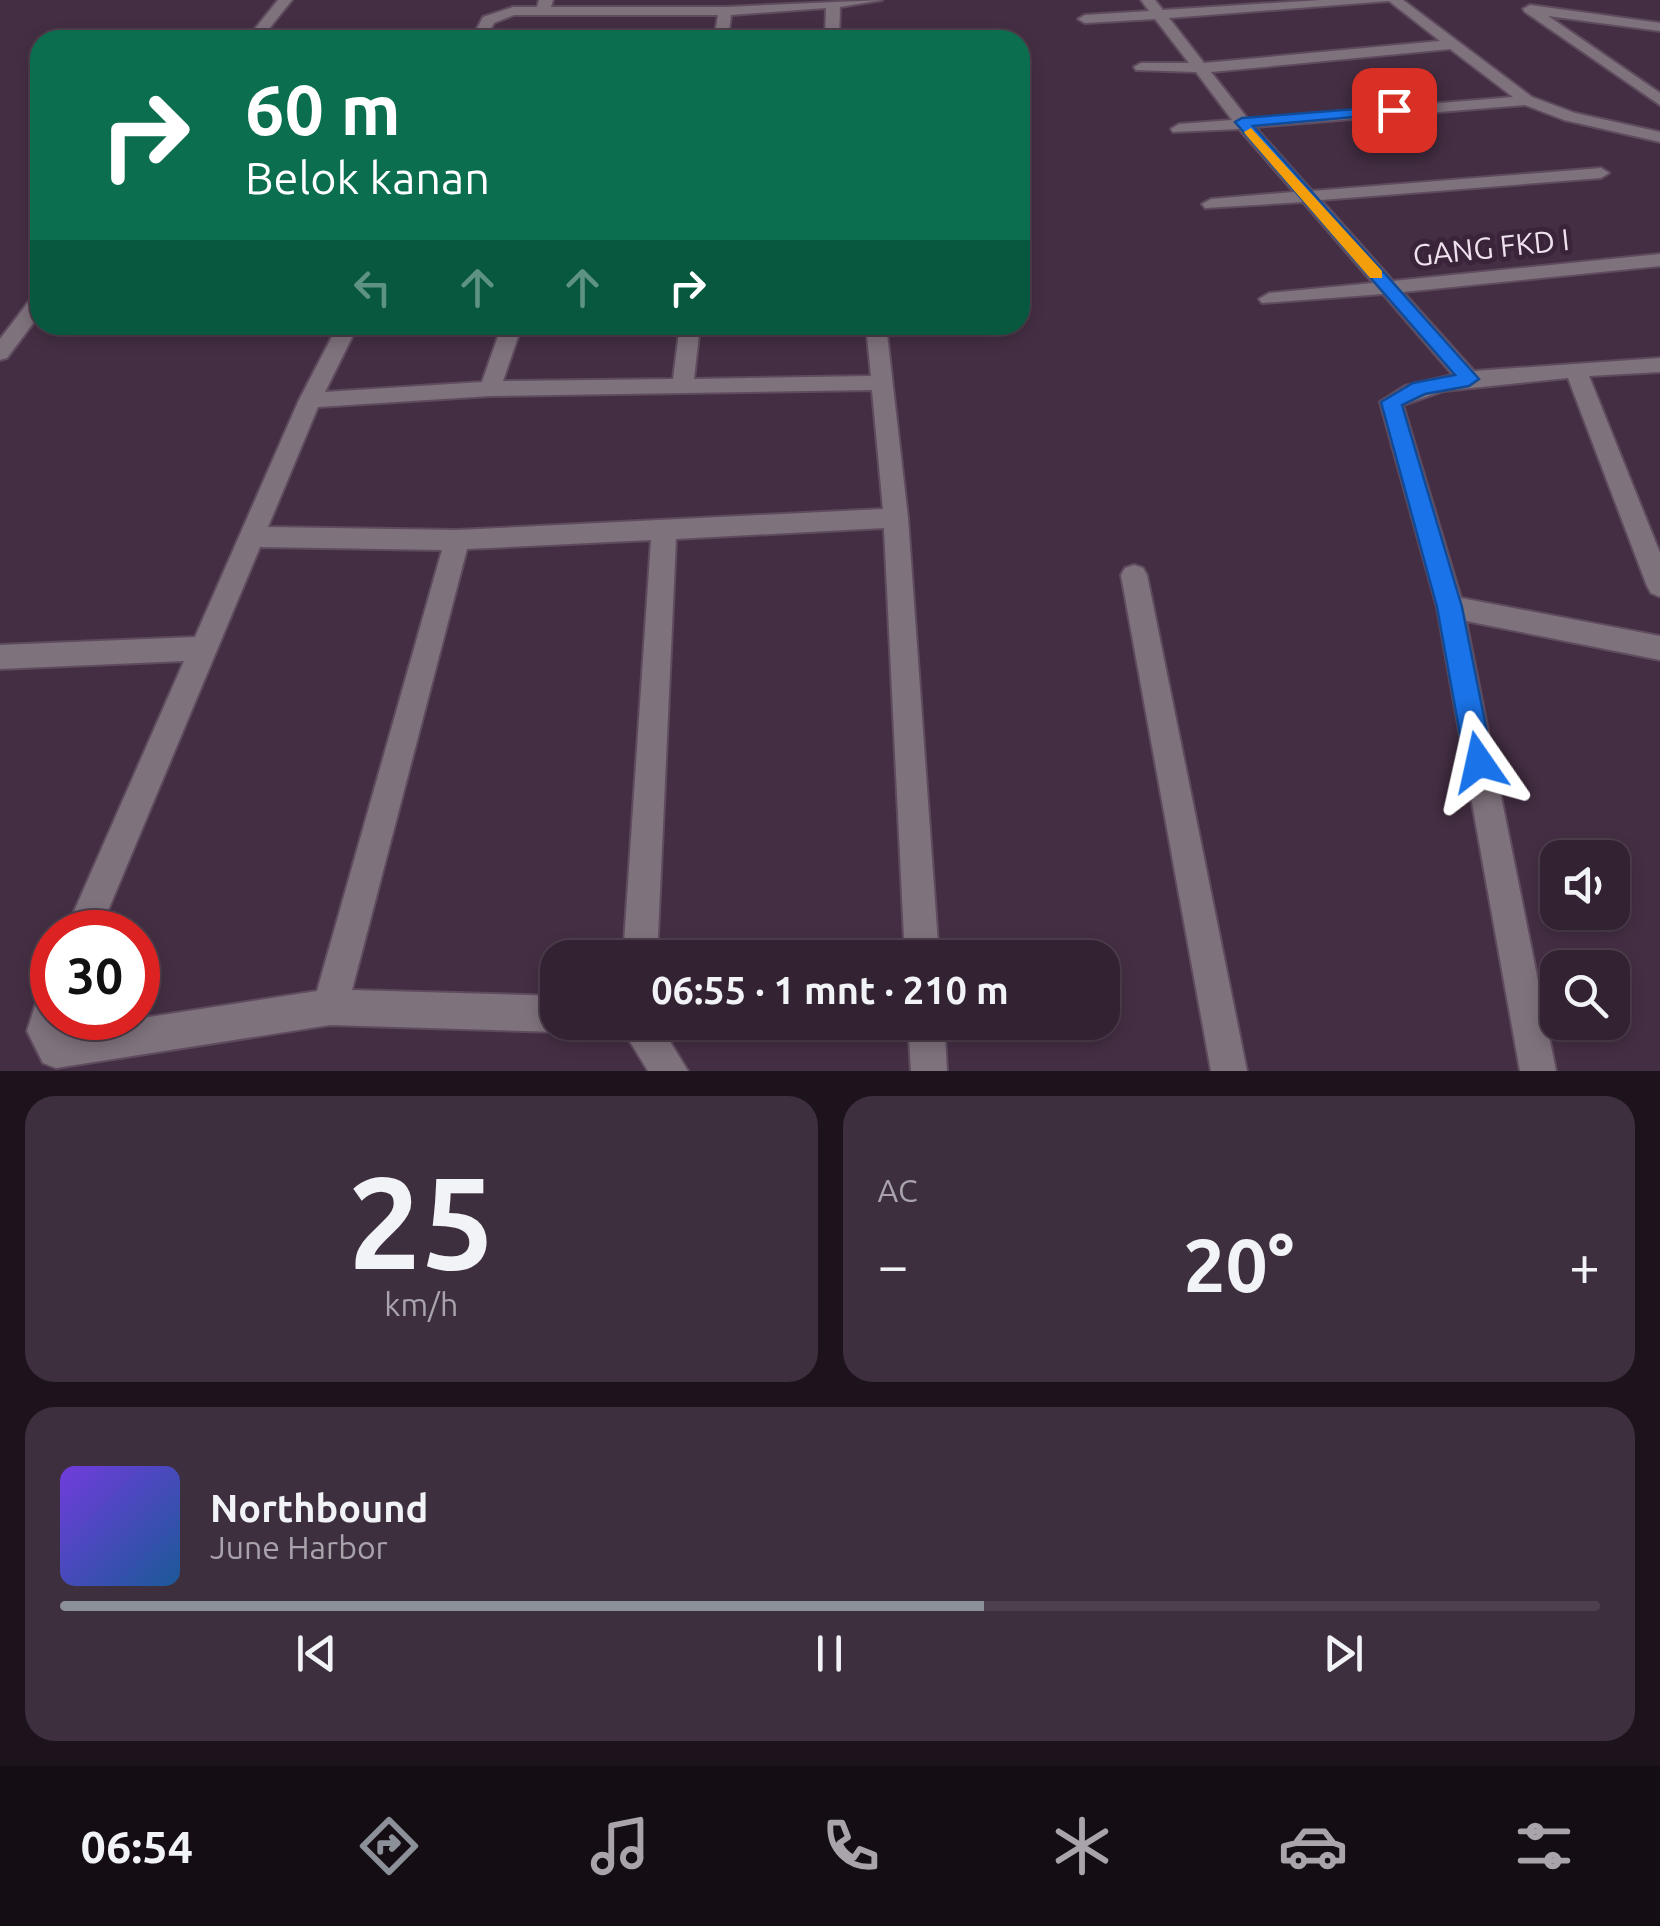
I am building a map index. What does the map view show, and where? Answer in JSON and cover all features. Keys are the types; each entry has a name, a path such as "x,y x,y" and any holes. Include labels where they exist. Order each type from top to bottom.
{"street":[{"path":"261,30 285,0"},
{"path":"483,30 488,20 498,14 545,5 610,20 658,6 725,11 771,4 833,5 875,0"},
{"path":"1148,0 1242,122 1469,379"},
{"path":"1085,19 1383,0"},
{"path":"1396,0 1526,100 1570,117 1660,137"},
{"path":"832,30 833,5"},
{"path":"1660,27 1530,8 1660,100"},
{"path":"722,30 725,11"},
{"path":"1141,67 1202,68 1454,44"},
{"path":"1623,74 1660,79"},
{"path":"1179,129 1526,100"},
{"path":"1211,204 1601,173"},
{"name":"GANG FKD I","path":"1269,299 1660,260"},
{"path":"0,354 30,314"},
{"path":"92,910 310,400 343,335"},
{"path":"490,390 509,335"},
{"path":"682,384 689,335"},
{"path":"877,335 896,518 921,940"},
{"path":"1538,1071 1450,607 1391,402 1420,388 1469,379 1660,365"},
{"path":"1577,373 1660,586"},
{"path":"310,400 682,384 884,383"},
{"path":"254,537 457,540 896,518"},
{"path":"641,940 664,530"},
{"path":"330,1007 457,540"},
{"path":"1134,575 1229,1071"},
{"path":"1450,607 1660,648"},
{"path":"0,657 206,648"},
{"path":"160,1034 330,1007 540,1013"},
{"path":"50,1040 56,1050 120,1040"},
{"path":"647,1040 670,1071"},
{"path":"927,1040 928,1071"}],"slow traffic":[{"path":"1251,132 1376,274"}],"route":[{"path":"1394,110 1242,122 1469,379 1420,388 1391,402 1450,607 1479,762"}]}
